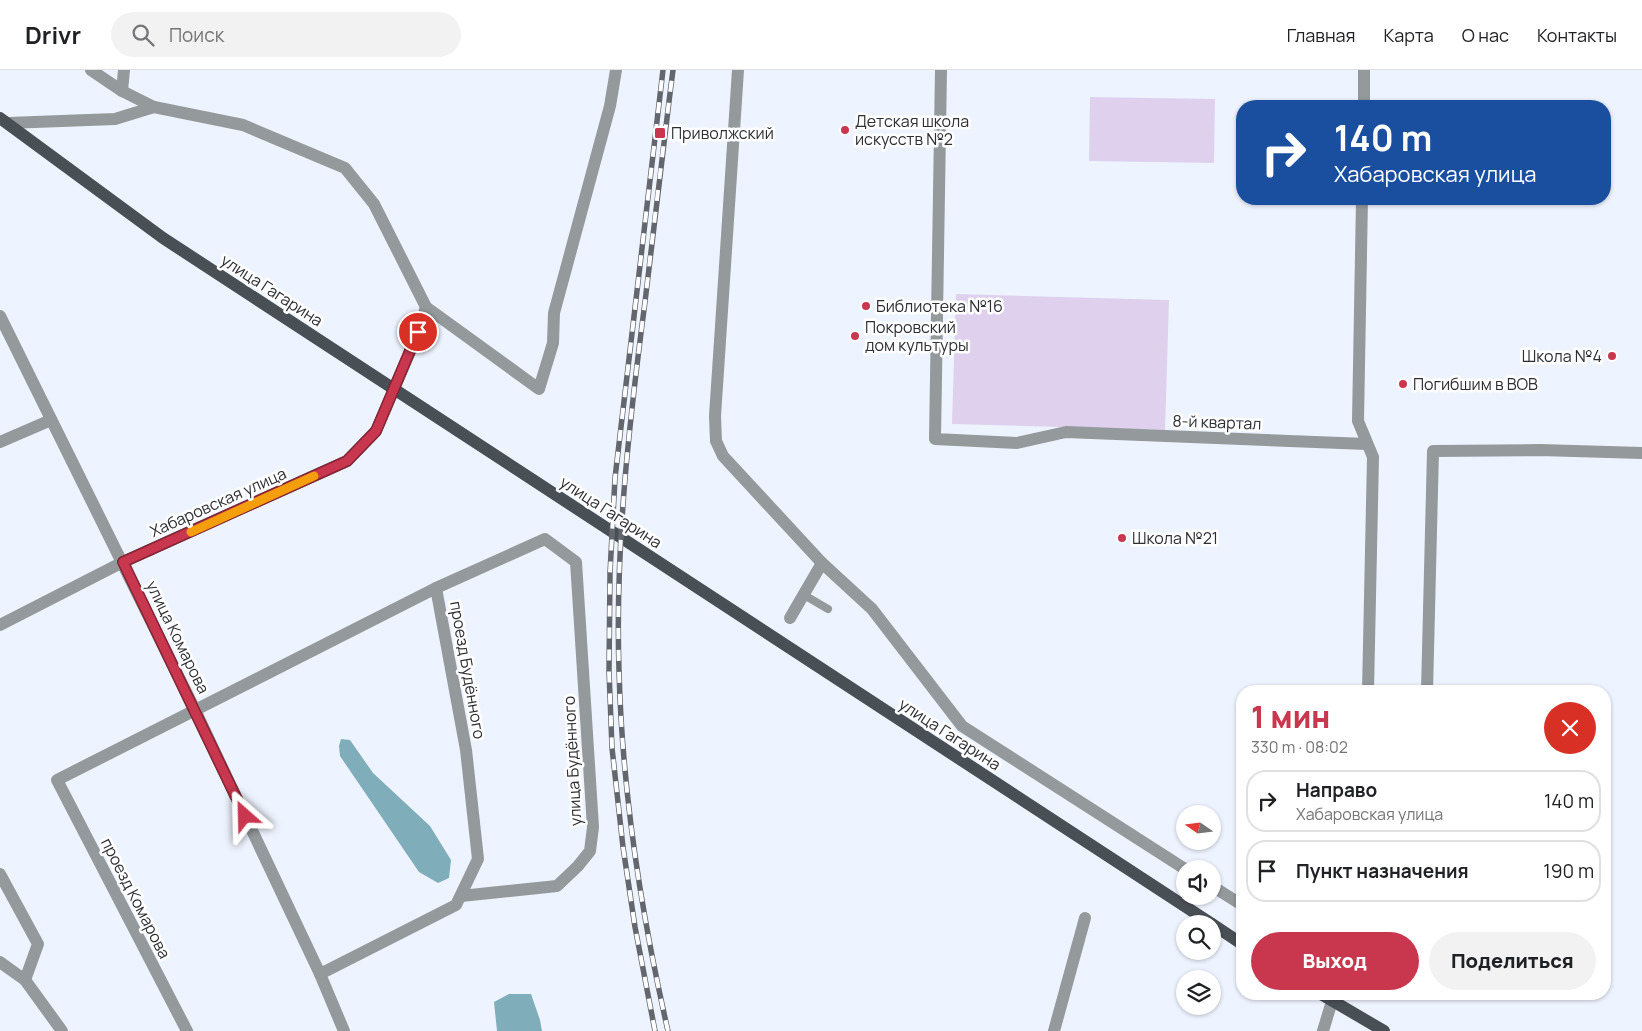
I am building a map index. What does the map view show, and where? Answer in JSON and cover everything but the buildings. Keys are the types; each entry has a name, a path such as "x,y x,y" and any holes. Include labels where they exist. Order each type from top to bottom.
{"main road":[{"name":"улица Гагарина","path":"4,120 163,238 1198,915"},
{"name":"улица Гагарина","path":"1221,930 1236,940"},
{"path":"1338,1000 1384,1031"}],"street":[{"path":"91,70 122,90 154,107 243,125 345,168 374,204 426,307 539,389 553,343 554,313 610,106 616,70"},
{"path":"122,90 124,70"},
{"path":"738,70 715,416 716,441 723,456 822,563 872,609 962,726 1176,863"},
{"name":"8-й квартал","path":"941,70 936,439 1017,443 1066,432 1367,444"},
{"path":"1364,70 1364,100"},
{"path":"4,120 115,119 154,107"},
{"path":"1362,205 1358,421 1373,457 1368,685"},
{"name":"Хабаровская улица","path":"0,626 123,562 347,461 376,431 418,332 426,307"},
{"name":"улица Комарова","path":"0,316 195,710 320,974 344,1031"},
{"path":"0,442 51,420"},
{"path":"1426,685 1433,451 1540,450 1642,453"},
{"name":"улица Будённого","path":"436,588 545,539 576,562 593,828 590,851 578,866 557,886 460,896"},
{"path":"790,618 822,563"},
{"name":"проезд Будённого","path":"57,780 436,588 466,750 478,859 456,906 320,974"},
{"name":"проезд Комарова","path":"57,780 187,1031"},
{"path":"0,874 38,944 25,980"},
{"path":"1221,892 1236,902"},
{"path":"1054,1031 1085,918"},
{"path":"0,962 25,980 62,1031"},
{"path":"1323,1031 1332,1000"}],"lane":[{"path":"804,595 828,609"}],"shaded area":[{"path":"1090,97 1215,99 1214,163 1089,161"},
{"path":"956,294 1169,300 1165,430 952,424"}],"water":[{"path":"341,739 350,740 373,773 430,826 451,860 449,878 438,883 419,872 340,756 339,746"},
{"path":"509,994 531,994 542,1031 497,1031 494,1002"}],"railway":[{"path":"655,1031 635,927 623,847 612,748 609,671 610,573 615,478 663,70"},
{"path":"668,1031 649,942 634,852 624,761 618,624 624,485 673,70"}],"slow traffic":[{"path":"191,532 314,476"}],"place":[{"name":"Детская школа искусств №2","path":"845,130"},
{"name":"Приволжский","path":"660,133"},
{"name":"Библиотека №16","path":"866,306"},
{"name":"Покровский дом культуры","path":"855,336"},
{"name":"Школа №4","path":"1612,356"},
{"name":"Погибшим в ВОВ","path":"1403,384"},
{"name":"Школа №21","path":"1122,538"}],"route":[{"path":"245,816 123,562 347,461 376,431 418,332"}]}
